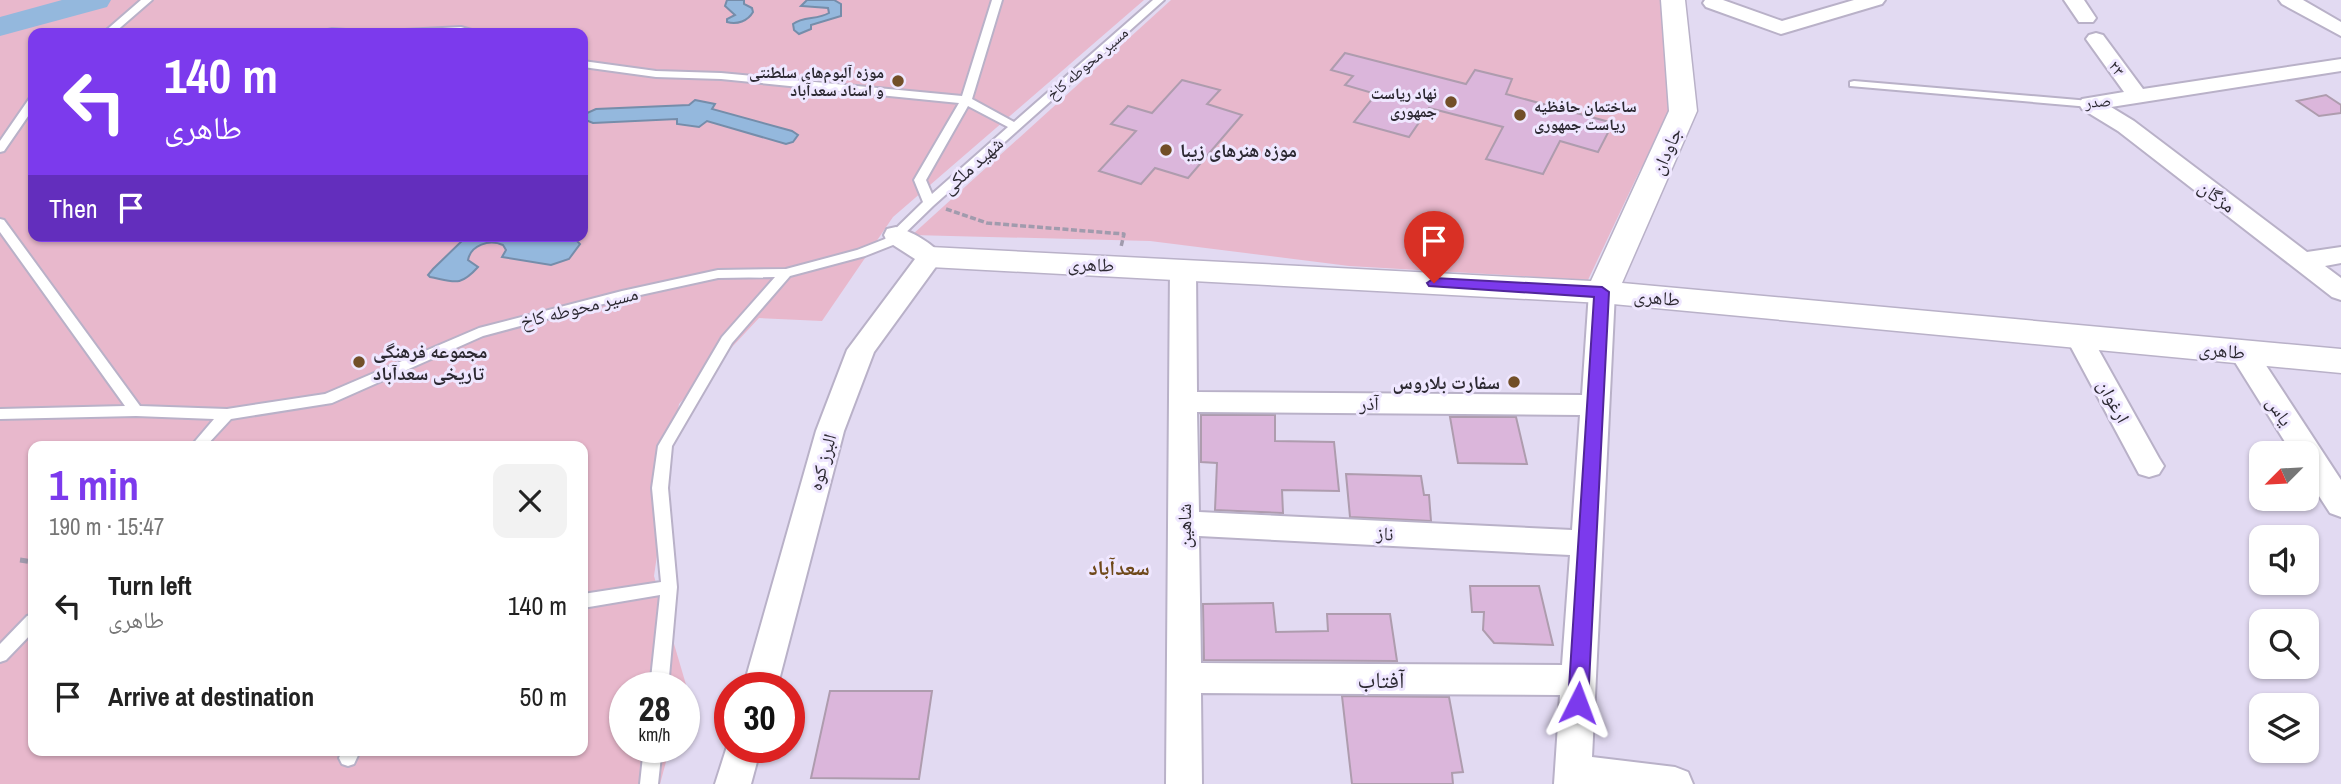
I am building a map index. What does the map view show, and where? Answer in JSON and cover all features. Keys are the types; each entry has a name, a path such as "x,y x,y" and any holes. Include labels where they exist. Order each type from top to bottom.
{"street":[{"name":"جاودان","path":"1602,292 1684,111 1673,0"},
{"path":"1713,3 1781,28 1875,0"},
{"path":"2074,0 2086,19"},
{"path":"2289,0 2341,30"},
{"name":"۲۳","path":"2095,39 2138,97"},
{"name":"صدر","path":"2090,104 2341,65"},
{"name":"مژگان","path":"2090,104 2126,127 2341,291"},
{"path":"896,235 930,257"},
{"path":"2302,261 2341,255"},
{"name":"طاهری","path":"930,257 1602,292 2341,361"},
{"name":"البرز کوه","path":"764,672 830,431 861,350 930,257"},
{"name":"شاهین","path":"1183,269 1184,784"},
{"path":"1602,292 1573,778 1675,784"},
{"name":"ارغوان","path":"2078,336 2149,466"},
{"name":"یاس","path":"2242,351 2341,505"},
{"name":"آذر","path":"1184,402 1595,405"},
{"name":"ناز","path":"1184,523 1587,543"},
{"name":"آفتاب","path":"1184,678 1579,680"},
{"path":"733,784 739,763"}],"lane":[{"path":"114,28 148,0"},
{"path":"929,203 920,180 966,100 997,0"},
{"name":"مسیر محوطه کاخ","path":"1014,126 1159,0"},
{"path":"588,65 656,74 721,76 966,100 1014,126"},
{"name":"صدر","path":"1854,83 2090,104"},
{"path":"0,149 28,108"},
{"name":"شهید ملکی","path":"929,203 1014,126"},
{"name":"مسیر محوطه کاخ","path":"0,414 136,411 227,414 327,399 479,333 622,295 718,274 786,273 861,253 889,242 929,203"},
{"path":"0,223 136,411"},
{"path":"661,672 669,587 660,488 665,446 727,340 786,273"},
{"path":"203,441 227,414"},
{"path":"588,600 669,587"},
{"path":"0,655 28,626"},
{"path":"649,784 651,763"}],"path":[{"path":"929,203 987,223 1124,234 1117,265"},
{"path":"20,560 28,561"}],"shaded area":[{"name":"مجموعه فرهنگی تاریخی سعدآباد","path":"0,0 1144,0 893,217 822,321 759,318 679,404 654,576 682,672 609,672 609,763 666,763 660,784 0,784"},
{"path":"1171,0 1660,0 1672,108 1664,134 1640,170 1588,280 1349,266 1150,241 912,235"}],"water":[{"path":"727,0 744,0 744,4 752,8 753,12 742,22 727,22 727,19 735,15 725,6"},
{"path":"807,0 834,0 841,4 841,16 811,25 811,29 799,34 794,30 793,24 829,13 828,8 801,6"},
{"path":"695,100 715,104 712,109 798,135 793,142 786,144 707,121 699,127 677,124 677,119 593,123 588,121 588,113 596,109 689,105"},
{"path":"461,242 580,244 569,259 551,265 502,257 506,250 503,245 487,243 477,247 470,255 468,260 478,267 466,278 451,281 430,277 428,275"}],"building":[{"name":"ساختمان حافظیه ریاست جمهوری","path":"1345,53 1466,84 1475,70 1512,79 1506,94 1613,123 1598,152 1560,141 1543,174 1486,159 1503,127 1429,108 1409,137 1354,122 1376,94 1345,85 1353,76 1331,70"},
{"name":"موزه هنرهای زیبا","path":"1182,80 1220,90 1207,104 1242,115 1188,178 1155,168 1141,184 1099,171 1136,131 1111,124 1128,106 1152,113"},
{"path":"2326,95 2341,105 2341,113 2319,116 2297,101"},
{"path":"1201,415 1275,415 1275,441 1334,442 1339,491 1282,490 1283,513 1215,510 1217,463 1201,462"},
{"path":"1450,417 1516,417 1527,464 1458,463"},
{"path":"1346,474 1421,476 1424,495 1429,495 1431,521 1350,517"},
{"path":"1470,586 1539,586 1553,645 1494,643 1483,630 1484,612 1472,612"},
{"path":"1273,603 1276,632 1328,631 1327,614 1390,614 1397,661 1204,660 1203,604"},
{"path":"830,691 932,691 919,779 811,778"},
{"path":"1342,696 1449,697 1463,772 1452,773 1453,784 1352,784"}],"waterway":[{"path":"0,27 96,0"}],"place":[{"name":"موزه آلبوم‌های سلطنتی و اسناد سعدآباد","path":"898,81"},
{"name":"نهاد ریاست جمهوری","path":"1451,102"},
{"name":"ساختمان حافظیه ریاست جمهوری","path":"1520,115"},
{"name":"موزه هنرهای زیبا","path":"1166,150"},
{"name":"مجموعه فرهنگی تاریخی سعدآباد","path":"359,362"},
{"name":"سفارت بلاروس","path":"1514,382"}],"district":[{"name":"سعدآباد","path":"1119,567"}],"route":[{"path":"1434,283 1602,292 1578,703"}]}
